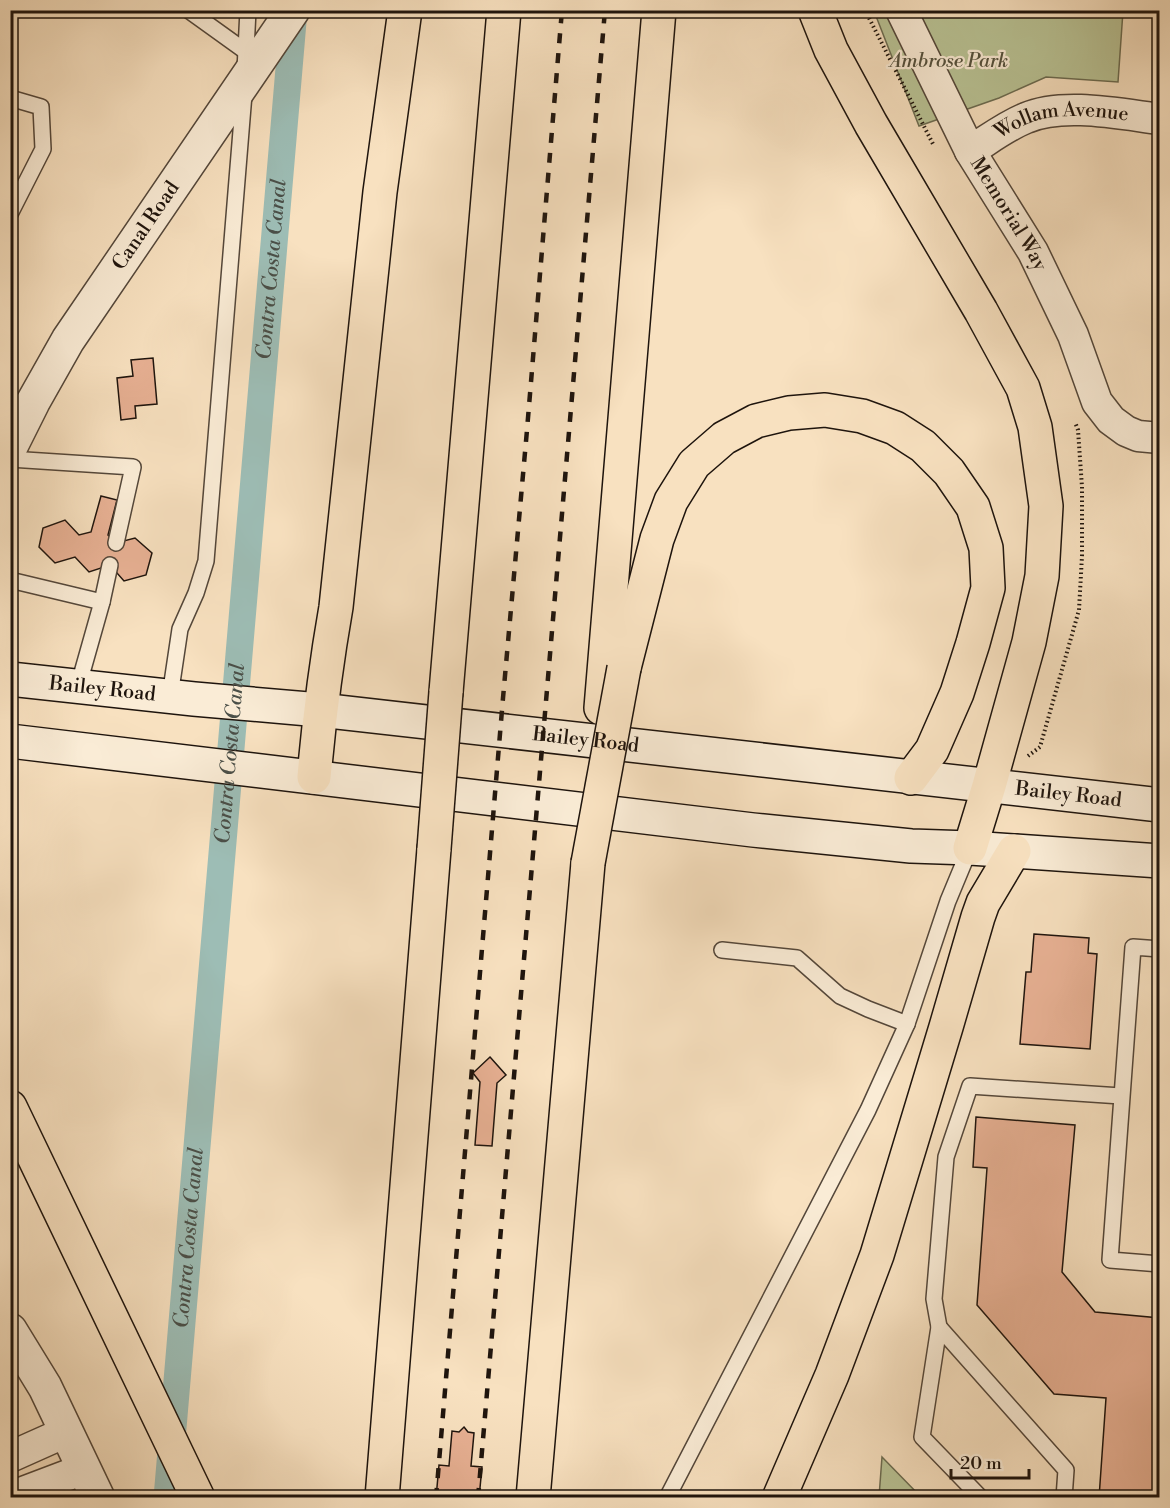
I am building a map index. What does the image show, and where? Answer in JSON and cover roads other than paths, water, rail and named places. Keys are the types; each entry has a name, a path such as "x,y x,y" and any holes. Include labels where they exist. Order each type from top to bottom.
{"highway":[{"path":"314,777 320,710 336,607 380,192 405,10"},
{"path":"382,1497 446,692 504,10"},
{"path":"533,1497 659,10"},
{"path":"815,10 831,50 851,87 1023,388 1035,427 1046,506 1042,576 1029,642 970,848"},
{"path":"588,863 624,668 657,539 671,501 694,464 724,438 756,421 789,413 825,410 862,416 895,428 923,446 949,472 973,507 986,548 988,588 957,693 932,750 910,778"},
{"path":"779,1497 832,1375 877,1255 983,903 1014,851"},
{"path":"10,1107 198,1497"}],"main road":[{"name":"Canal Road","path":"10,448 68,340 250,64 293,10"},
{"name":"Bailey Road","path":"10,679 320,710 1160,805"},
{"path":"10,741 753,830 911,846 1160,861"},
{"path":"10,1330 45,1387 91,1483"}],"street":[{"name":"Memorial Way","path":"901,10 970,151 1033,252 1073,335 1097,402 1111,420 1126,431 1138,436 1160,438"},
{"name":"Wollam Avenue","path":"970,151 1027,117 1046,112 1066,110 1109,112 1160,118"},
{"path":"10,1457 66,1432"},
{"path":"10,1497 91,1483"}],"lane":[{"path":"188,10 250,64"},
{"path":"182,698 180,628 196,593 206,561 250,64 249,10"},
{"path":"10,98 41,107 43,149 10,214"},
{"path":"10,459 133,467 116,543"},
{"path":"78,687 110,565"},
{"path":"10,580 102,602"},
{"path":"667,1497 868,1110 907,1024 948,901 970,848"},
{"path":"1160,949 1133,947 1110,1260 1160,1264"},
{"path":"722,950 797,958 840,996 907,1024"},
{"path":"981,1497 922,1437 939,1327 934,1299 946,1157 970,1086 1121,1096"},
{"path":"939,1327 1066,1470 1064,1497"}],"waterway":[{"name":"Contra Costa Canal","path":"167,1498 294,10"}],"railway":[{"path":"436,1498 562,10"},
{"path":"478,1498 605,10"}],"park label":[{"name":"Ambrose Park","path":"949,61"}]}
